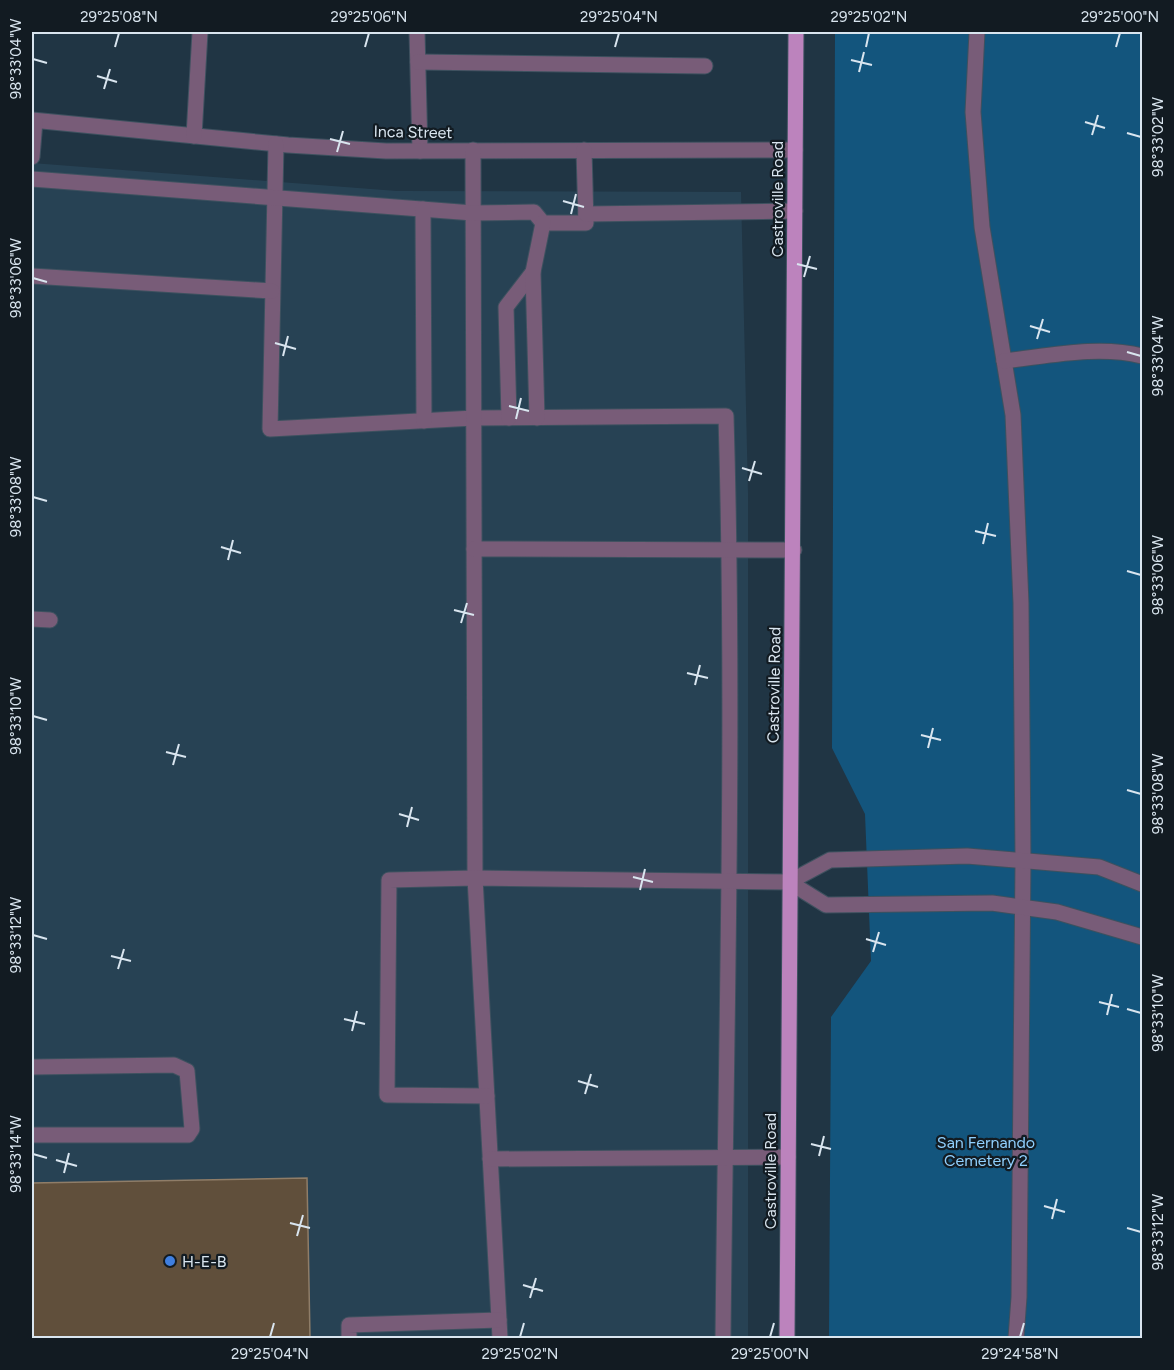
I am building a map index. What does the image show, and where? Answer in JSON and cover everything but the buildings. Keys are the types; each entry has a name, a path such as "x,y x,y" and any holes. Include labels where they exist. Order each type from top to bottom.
{"main road":[{"name":"Castroville Road","path":"787,1338 796,32"}],"street":[{"path":"194,136 200,32"},
{"path":"417,32 420,151"},
{"path":"977,32 973,112 982,227 1013,415 1021,603 1023,861 1019,1297 1016,1338"},
{"path":"418,62 705,66"},
{"path":"32,157 33,121"},
{"name":"Inca Street","path":"33,121 276,144 420,151 795,150"},
{"path":"276,144 270,429 474,418 726,416 730,550 731,881 723,1338"},
{"path":"473,150 475,878 500,1338"},
{"path":"543,223 586,223 584,150"},
{"path":"32,178 473,213 534,212 543,223"},
{"path":"423,209 424,421"},
{"path":"586,214 795,211"},
{"path":"537,418 533,272 543,223"},
{"path":"509,418 506,307 533,272"},
{"path":"32,276 272,291"},
{"path":"1004,361 1087,352 1126,352 1143,356"},
{"path":"474,549 794,550"},
{"path":"32,619 50,620"},
{"path":"487,1096 387,1095 389,880 475,878 789,882 830,860 968,855 1099,867 1143,884"},
{"path":"789,882 826,905 992,903 1057,912 1143,937"},
{"path":"32,1067 182,1067 187,1071 192,1129 188,1135 32,1135"},
{"path":"490,1159 788,1157"},
{"path":"349,1338 349,1325 499,1320"}],"shaded area":[{"path":"32,163 397,191 741,192 748,493 748,1338 32,1338"}],"green space":[{"name":"San Fernando Cemetery 2","path":"835,32 1142,32 1142,1338 829,1338 831,1017 871,961 865,814 832,748"}],"place":[{"name":"H-E-B","path":"170,1261"}]}
